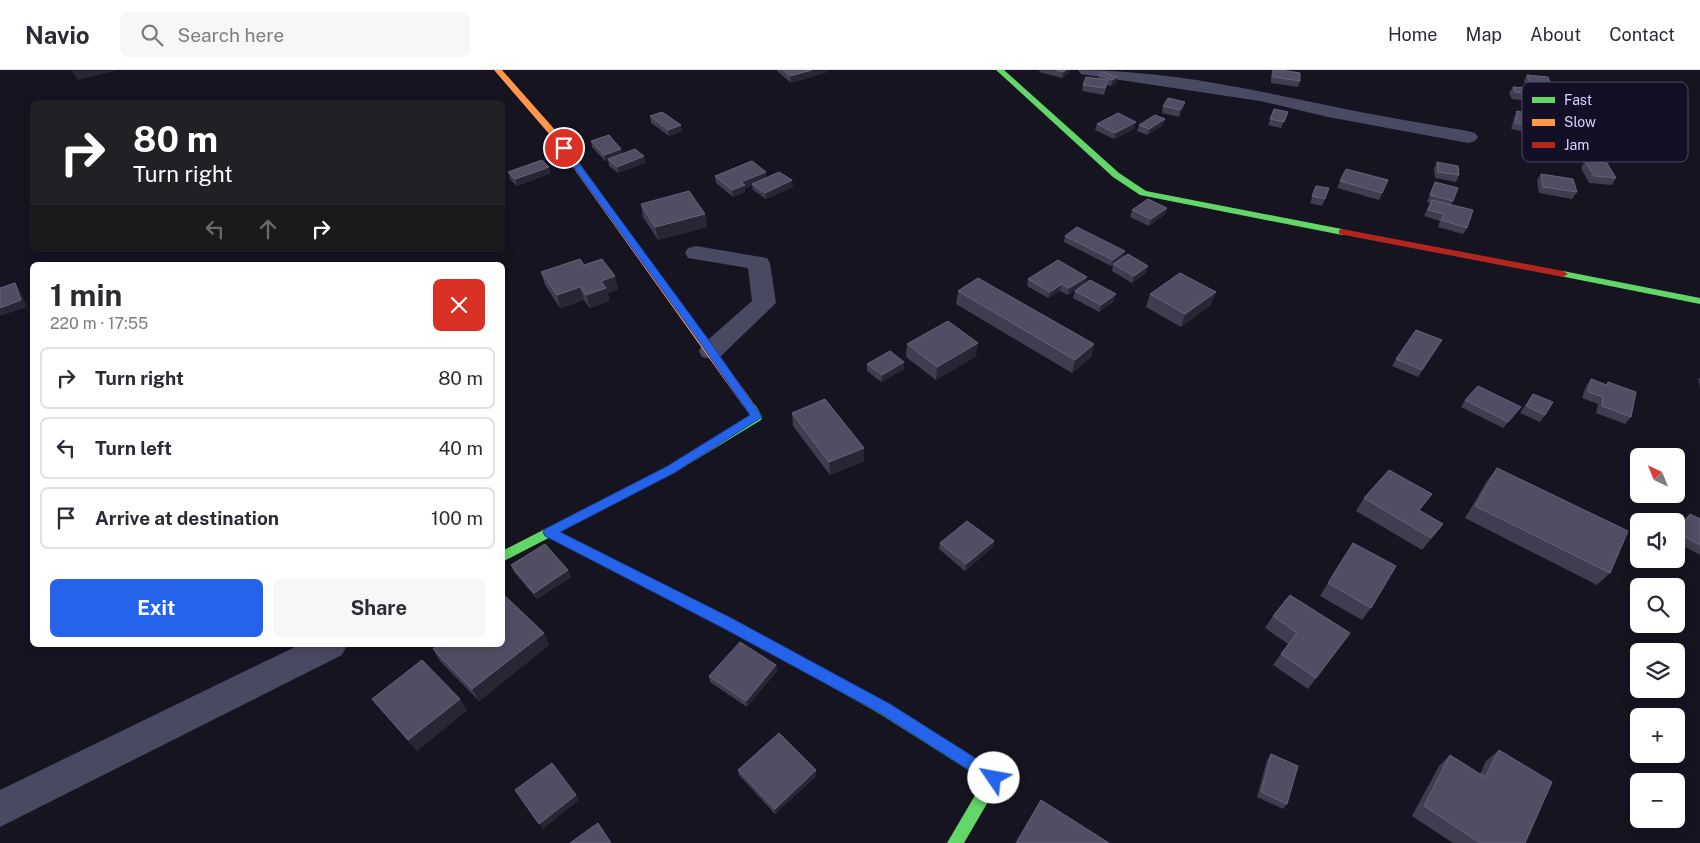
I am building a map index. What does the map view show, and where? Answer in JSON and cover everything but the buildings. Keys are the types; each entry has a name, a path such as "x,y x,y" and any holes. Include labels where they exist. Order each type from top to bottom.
{"street":[{"path":"498,70 553,134 757,417 670,470 505,554"},
{"path":"1000,70 1116,175 1143,193 1700,301"},
{"path":"1087,70 1260,96 1328,111 1468,137"},
{"path":"696,253 759,263 764,303 711,351"},
{"path":"549,532 728,624 885,709 994,778 955,843"},
{"path":"0,810 327,647"}],"traffic: fast":[{"path":"1000,70 1116,175 1143,193 1342,232"},
{"path":"1563,274 1700,301"},
{"path":"505,555 670,470 757,417 748,404"},
{"path":"812,669 885,709 994,778 955,843"}],"traffic: slow":[{"path":"498,70 553,133 748,404"},
{"path":"549,532 728,623 812,669"}],"traffic: jam":[{"path":"1342,232 1563,274"}],"route":[{"path":"564,148 757,417 670,470 549,532 728,624 885,709 994,778"}]}
